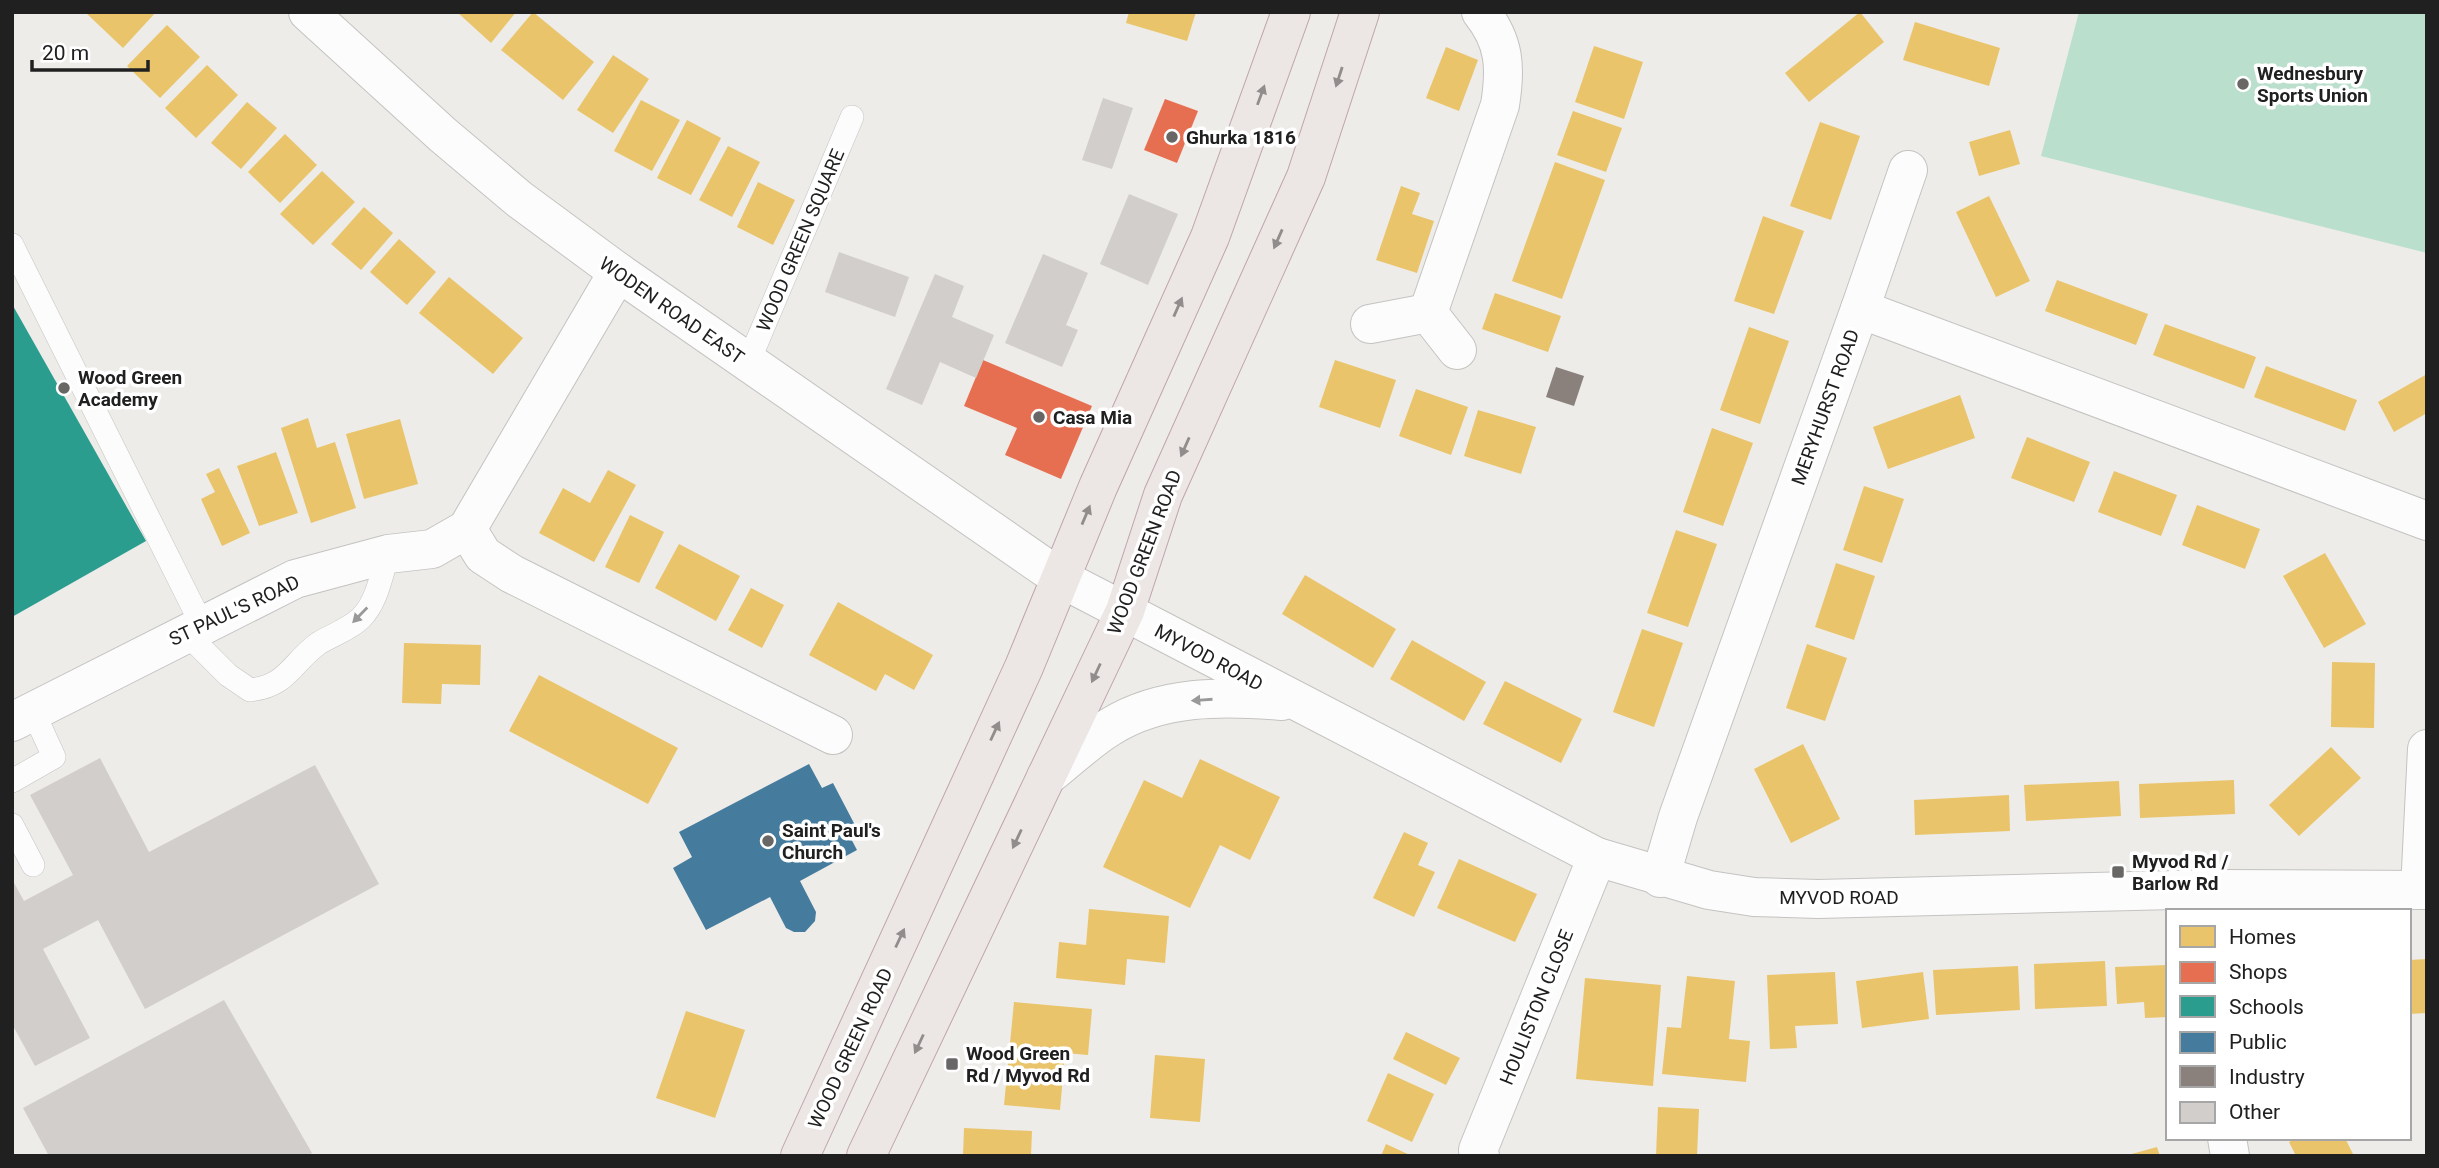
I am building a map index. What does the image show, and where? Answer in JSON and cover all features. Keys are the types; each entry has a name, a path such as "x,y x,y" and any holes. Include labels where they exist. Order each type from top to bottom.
{"highway":[{"name":"WOOD GREEN ROAD","path":"800,1156 1024,667 1060,578 1210,237 1291,12"},
{"name":"WOOD GREEN ROAD","path":"866,1156 1125,611 1163,495 1306,177 1360,12"}],"street":[{"name":"WODEN ROAD EAST","path":"309,12 335,40 462,151 618,272 1060,578 1125,611"},
{"path":"1428,313 1500,105 1504,80 1503,48 1493,28 1480,12"},
{"path":"1860,309 1908,170"},
{"name":"ST PAUL'S ROAD","path":"23,717 295,579 388,554 432,549 467,529 618,272"},
{"name":"MERYHURST ROAD","path":"1660,878 1678,817 1860,309 2427,521"},
{"path":"1370,324 1428,313"},
{"path":"1428,313 1457,350"},
{"path":"467,529 483,555 512,574 833,734"},
{"name":"MYVOD ROAD","path":"1125,611 1294,702 1597,857 1660,878 1754,897 1818,899 2215,900 2423,890"},
{"name":"MYVOD ROAD","path":"1046,777 1110,727 1151,708 1192,700 1242,697 1294,702"},
{"path":"2423,890 2427,749"},
{"name":"HOULISTON CLOSE","path":"1480,1156 1478,1150 1597,857"}],"lane":[{"name":"WOOD GREEN SQUARE","path":"748,363 852,117"},
{"path":"12,245 194,629 228,675 250,690 267,689 288,676 313,648 359,620 373,601 388,554"},
{"path":"12,781 54,757 23,717"},
{"path":"12,825 33,865"}],"green space":[{"name":"Wednesbury Sports Union","path":"2079,12 2427,12 2427,253 2041,156"}],"building: Homes":[{"path":"85,12 156,12 123,48"},
{"path":"457,12 516,12 491,43"},
{"path":"533,12 594,62 563,100 501,50"},
{"path":"1129,12 1196,12 1187,41 1126,23"},
{"path":"1860,12 1884,42 1809,102 1785,73"},
{"path":"1915,22 2000,48 1989,86 1903,60"},
{"path":"167,25 200,57 160,98 127,66"},
{"path":"1594,46 1643,62 1624,119 1575,102"},
{"path":"1446,47 1478,60 1459,111 1426,98"},
{"path":"613,55 649,79 613,133 577,110"},
{"path":"207,65 238,95 196,138 165,108"},
{"path":"641,100 680,120 652,171 614,151"},
{"path":"247,102 277,128 241,169 211,143"},
{"path":"1573,111 1622,128 1606,172 1557,155"},
{"path":"687,120 721,138 691,195 657,178"},
{"path":"1820,122 1860,136 1831,220 1790,206"},
{"path":"2010,130 2020,164 1979,176 1969,142"},
{"path":"285,134 317,165 280,203 248,172"},
{"path":"728,146 760,162 732,217 699,200"},
{"path":"1555,162 1605,180 1562,299 1512,281"},
{"path":"322,171 355,202 313,245 280,214"},
{"path":"758,182 795,200 773,245 737,227"},
{"path":"1401,186 1420,193 1412,214 1434,221 1417,273 1376,260"},
{"path":"1989,196 2030,281 1996,297 1956,212"},
{"path":"364,207 393,233 361,270 331,244"},
{"path":"1763,216 1804,231 1774,314 1734,301"},
{"path":"399,239 436,272 407,305 370,272"},
{"path":"449,277 523,338 493,374 419,313"},
{"path":"2057,280 2148,314 2136,345 2045,311"},
{"path":"1495,293 1561,316 1548,352 1482,329"},
{"path":"2165,324 2256,357 2244,389 2153,355"},
{"path":"1749,327 1789,341 1760,424 1720,410"},
{"path":"1335,360 1396,380 1380,428 1319,407"},
{"path":"2266,366 2357,400 2345,431 2254,397"},
{"path":"2427,374 2427,413 2394,432 2378,402"},
{"path":"1416,389 1468,407 1451,455 1399,436"},
{"path":"1960,395 1975,438 1888,469 1873,427"},
{"path":"1478,410 1536,427 1521,474 1464,456"},
{"path":"308,418 317,448 335,442 356,508 311,523 281,428"},
{"path":"400,419 418,484 364,499 346,434"},
{"path":"1712,428 1753,443 1723,526 1683,512"},
{"path":"2027,437 2090,462 2074,502 2011,478"},
{"path":"276,452 298,513 259,526 237,466"},
{"path":"219,468 250,533 222,546 201,499 215,492 206,474"},
{"path":"608,470 636,485 594,562 539,533 563,488 590,503"},
{"path":"2114,471 2177,495 2161,536 2098,512"},
{"path":"1864,486 1904,499 1882,563 1843,550"},
{"path":"2197,505 2260,529 2245,569 2182,545"},
{"path":"630,515 664,532 639,583 605,567"},
{"path":"1676,530 1717,544 1688,627 1647,613"},
{"path":"679,544 740,576 716,621 655,588"},
{"path":"2325,553 2366,624 2324,648 2283,576"},
{"path":"1836,563 1875,576 1854,640 1815,627"},
{"path":"1305,575 1396,629 1373,668 1282,614"},
{"path":"751,588 784,605 762,648 728,630"},
{"path":"838,602 933,655 914,690 885,674 876,691 809,655"},
{"path":"1642,629 1683,643 1654,727 1613,712"},
{"path":"1412,640 1486,682 1464,721 1390,679"},
{"path":"404,643 481,645 480,685 442,684 441,704 402,703"},
{"path":"1807,644 1847,658 1825,721 1786,708"},
{"path":"2332,662 2375,663 2374,728 2331,727"},
{"path":"539,675 678,748 648,804 509,731"},
{"path":"1505,681 1582,719 1561,763 1483,724"},
{"path":"1803,744 1840,819 1791,843 1754,769"},
{"path":"2331,747 2361,778 2299,836 2269,805"},
{"path":"1200,759 1280,797 1250,860 1220,845 1190,908 1103,867 1144,780 1182,798"},
{"path":"2234,780 2235,814 2140,818 2139,784"},
{"path":"2119,781 2121,816 2026,821 2024,785"},
{"path":"2009,795 2010,831 1915,835 1914,800"},
{"path":"1404,832 1428,843 1418,865 1435,872 1414,917 1373,898"},
{"path":"1459,859 1537,894 1515,942 1437,908"},
{"path":"1089,909 1169,916 1165,963 1127,959 1125,985 1056,978 1059,942 1086,945"},
{"path":"2427,959 2427,1013 2411,1014 2411,960"},
{"path":"2105,961 2107,1006 2035,1009 2034,964"},
{"path":"2166,965 2166,1017 2145,1018 2144,1002 2117,1004 2115,967"},
{"path":"2018,966 2020,1010 1936,1015 1933,970"},
{"path":"1835,972 1838,1024 1795,1026 1797,1048 1770,1049 1767,975"},
{"path":"1923,972 1929,1019 1862,1028 1856,981"},
{"path":"1687,976 1735,981 1729,1039 1750,1041 1746,1082 1662,1074 1667,1027 1681,1028"},
{"path":"1585,978 1661,985 1653,1086 1576,1079"},
{"path":"1014,1002 1092,1009 1088,1055 1065,1053 1060,1110 1004,1105"},
{"path":"686,1011 745,1030 715,1118 656,1098"},
{"path":"1406,1032 1460,1058 1446,1085 1393,1059"},
{"path":"1155,1055 1205,1059 1200,1122 1150,1118"},
{"path":"1388,1073 1434,1094 1412,1142 1367,1121"},
{"path":"1658,1107 1699,1109 1697,1156 1656,1156"},
{"path":"964,1128 1032,1131 1031,1156 963,1156"},
{"path":"2346,1140 2354,1156 2296,1156 2289,1142"},
{"path":"1386,1144 1412,1156 1381,1156"},
{"path":"2157,1147 2160,1156 2128,1156 2128,1155"}],"building: Shops":[{"path":"1165,99 1198,111 1177,163 1144,150"},
{"name":"Casa Mia","path":"983,360 1092,406 1061,479 1005,455 1017,428 964,406"}],"building: Schools":[{"path":"12,304 146,541 12,617"}],"building: Public":[{"name":"Saint Paul's Church","path":"809,764 822,788 833,783 856,827 847,831 857,850 800,881 816,912 815,921 805,932 794,932 786,928 770,897 706,930 673,868 692,857 679,832"}],"building: Industry":[{"path":"1556,367 1584,376 1574,406 1546,397"}],"building: Other":[{"path":"1103,98 1133,108 1112,169 1082,160"},
{"path":"1129,194 1178,214 1148,285 1100,264"},
{"path":"839,252 909,277 895,317 825,292"},
{"path":"1043,254 1088,273 1066,325 1078,330 1062,367 1005,343"},
{"path":"935,274 964,286 952,317 994,335 976,378 940,362 922,405 886,389"},
{"path":"100,758 149,852 315,765 379,884 145,1009 98,920 43,949 90,1038 35,1066 12,1024 12,879 24,901 73,875 30,795"},
{"path":"224,1000 312,1153 307,1156 49,1156 23,1108"}],"place":[{"name":"Wednesbury Sports Union","path":"2243,84"},
{"name":"Ghurka 1816","path":"1172,137"},
{"name":"Wood Green Academy","path":"64,388"},
{"name":"Casa Mia","path":"1039,417"},
{"name":"Saint Paul's Church","path":"768,841"},
{"name":"Myvod Rd / Barlow Rd","path":"2118,872"},
{"name":"Wood Green Rd / Myvod Rd","path":"952,1064"}]}
